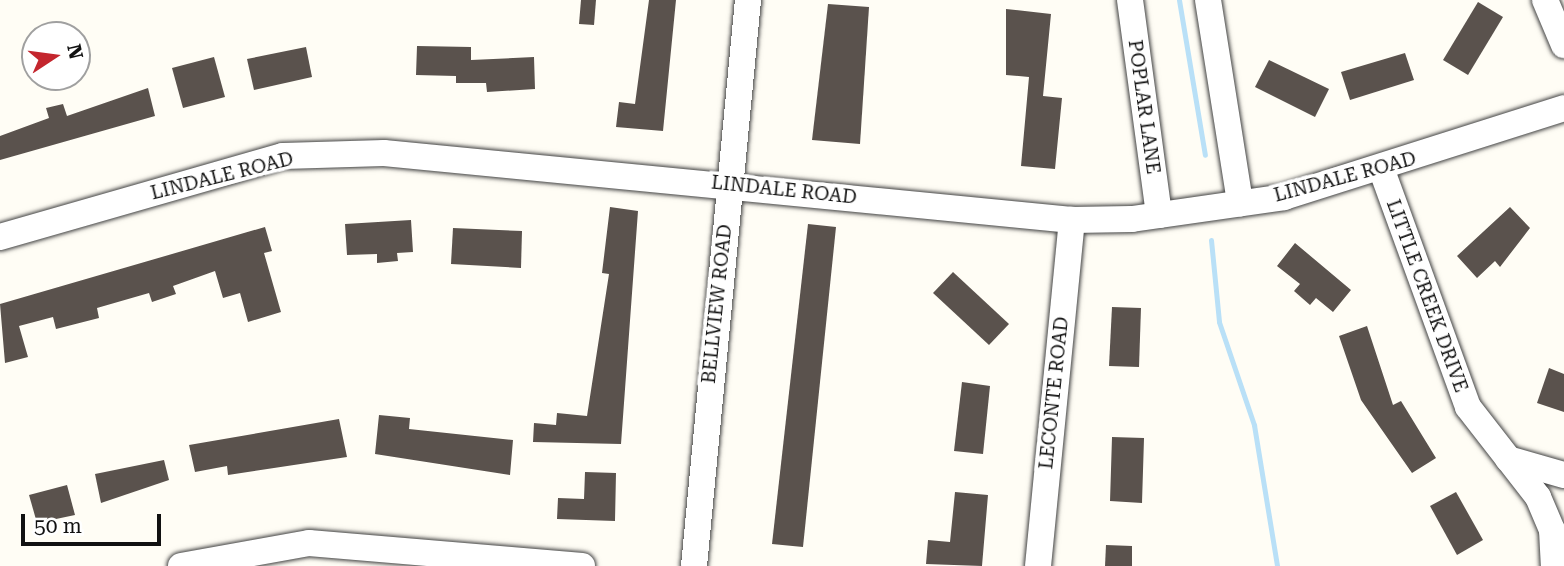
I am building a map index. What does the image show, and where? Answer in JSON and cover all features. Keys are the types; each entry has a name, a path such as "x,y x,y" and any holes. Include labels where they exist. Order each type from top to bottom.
{"street":[{"name":"BELLVIEW ROAD","path":"694,566 748,0"},
{"name":"POPLAR LANE","path":"1129,0 1159,215"},
{"path":"1209,0 1240,203"},
{"path":"1545,0 1564,45"},
{"name":"LINDALE ROAD","path":"0,237 283,156 384,153 729,184 1072,220 1159,215 1240,203 1381,168 1564,108"},
{"name":"LITTLE CREEK DRIVE","path":"1381,168 1468,407 1558,523 1554,566"},
{"name":"LECONTE ROAD","path":"1038,566 1072,220"},
{"path":"1508,459 1564,475"},
{"path":"181,566 309,543 582,566"}],"building":[{"path":"581,0 596,0 594,25 579,24"},
{"path":"649,0 676,0 663,131 616,127 619,102 635,104"},
{"path":"1478,2 1503,17 1468,75 1443,60"},
{"path":"828,4 869,7 860,144 812,140"},
{"path":"1006,9 1051,14 1043,96 1062,98 1055,169 1021,166 1029,77 1006,75"},
{"path":"417,46 471,47 471,60 534,57 535,89 487,92 486,83 456,83 456,76 416,75"},
{"path":"306,47 312,77 254,90 247,59"},
{"path":"1405,53 1414,80 1350,100 1341,72"},
{"path":"214,57 225,97 183,108 172,68"},
{"path":"1269,60 1329,89 1315,117 1255,87"},
{"path":"148,88 155,116 0,160 0,136 49,118 46,108 63,104 67,116"},
{"path":"610,207 638,211 621,444 533,442 534,423 556,425 557,413 587,416 609,274 602,273"},
{"path":"1510,207 1530,228 1500,267 1495,261 1477,278 1457,256"},
{"path":"411,220 413,252 397,253 398,261 377,263 377,254 347,255 345,224"},
{"path":"808,224 836,227 803,547 772,544"},
{"path":"265,227 272,251 264,253 281,312 248,322 240,293 223,298 215,271 173,286 176,294 152,302 149,293 97,308 99,318 56,329 53,317 19,326 28,357 5,363 0,304"},
{"path":"453,228 522,231 521,268 451,264"},
{"path":"1295,243 1351,290 1333,312 1316,298 1310,305 1294,291 1300,284 1277,266"},
{"path":"953,272 1009,324 989,345 933,293"},
{"path":"1112,307 1141,308 1139,367 1109,366"},
{"path":"1367,326 1393,405 1401,401 1436,458 1412,473 1361,400 1339,336"},
{"path":"1549,368 1564,374 1564,412 1537,403"},
{"path":"962,382 990,386 983,454 954,451"},
{"path":"379,415 410,418 409,429 513,440 510,475 375,454"},
{"path":"339,419 347,457 228,475 227,466 195,472 189,445"},
{"path":"1112,437 1144,438 1142,503 1110,501"},
{"path":"164,460 169,480 101,503 95,474"},
{"path":"585,472 616,473 615,521 557,519 558,498 584,499"},
{"path":"67,485 75,515 37,523 29,495"},
{"path":"955,492 988,495 982,566 926,564 928,540 950,542"},
{"path":"1456,492 1483,540 1457,555 1430,506"},
{"path":"1106,545 1132,546 1132,566 1105,566"}],"waterway":[{"path":"1179,0 1205,155"},
{"path":"1211,240 1219,322 1254,425 1277,566"}]}
